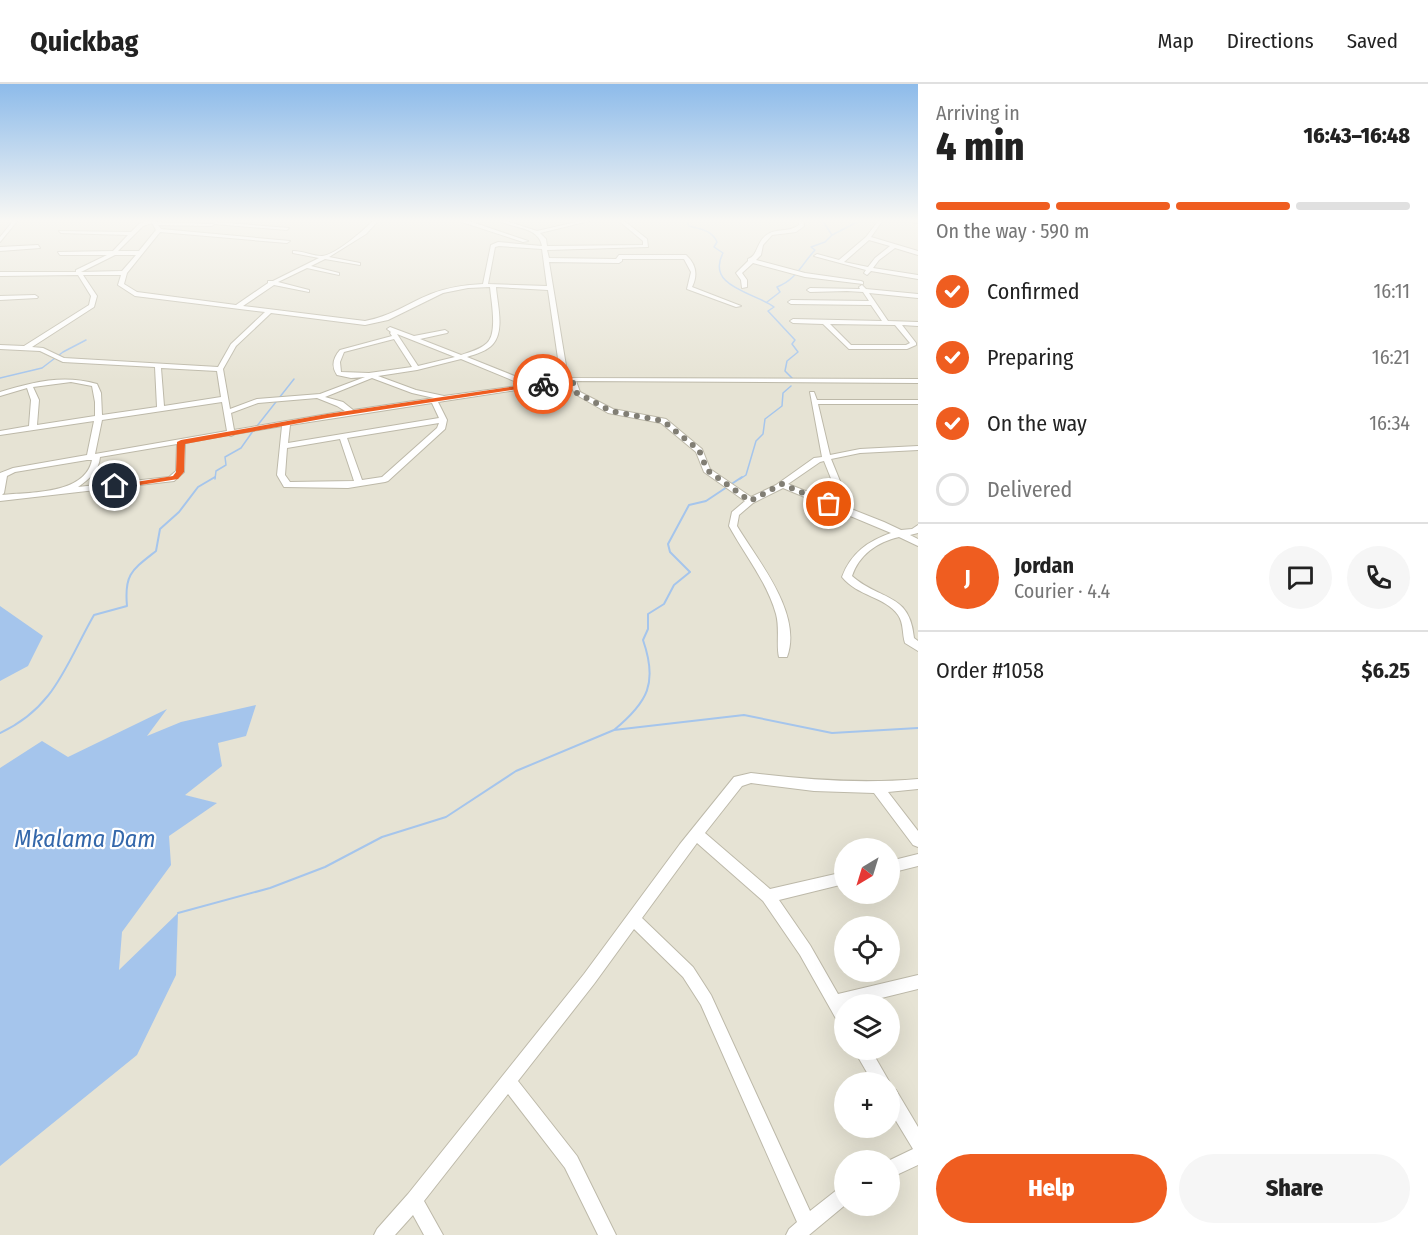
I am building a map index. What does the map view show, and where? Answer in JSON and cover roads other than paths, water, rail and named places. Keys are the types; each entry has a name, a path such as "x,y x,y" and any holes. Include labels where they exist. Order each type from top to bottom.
{"street":[{"path":"25,349 92,306 94,296 79,274"},
{"path":"124,274 122,285 135,294 358,323 382,322 444,291 489,285 551,288"},
{"path":"236,308 270,282 288,274"},
{"path":"445,332 347,349 338,355 336,364 339,374 351,376 416,368 464,357 492,342 495,334 489,285 490,274"},
{"path":"549,274 569,380 577,393 604,408 621,414 663,421 699,450 707,470 750,501"},
{"path":"694,274 688,288 738,306"},
{"path":"740,274 744,280 744,287"},
{"path":"800,274 861,283"},
{"path":"866,274 861,283 863,290 886,323"},
{"path":"900,274 918,277"},
{"path":"270,282 307,291"},
{"path":"810,290 863,290 918,296"},
{"path":"0,298 35,297"},
{"path":"791,302 872,303"},
{"path":"231,434 220,369 233,345 269,312"},
{"path":"793,321 918,324"},
{"path":"382,322 398,339 416,368"},
{"path":"825,322 849,347 907,347 914,344 897,324"},
{"path":"390,329 464,357 491,371 533,385"},
{"path":"0,342 25,349 41,349 63,360 220,369"},
{"path":"158,366 161,409"},
{"path":"228,412 257,401 316,397 339,392 374,374"},
{"path":"374,374 414,392 447,398"},
{"path":"0,394 29,385 66,379 95,385 99,392 93,457 96,464 90,473 67,491"},
{"path":"0,493 3,473 351,412 569,380 918,381"},
{"path":"29,385 35,400 33,428"},
{"path":"316,397 332,400 351,412"},
{"path":"838,486 826,456 813,397 918,402"},
{"path":"0,433 225,399"},
{"path":"434,400 444,420"},
{"path":"286,423 281,475 287,485 359,484 376,483 393,474 435,436 444,420"},
{"path":"285,446 444,420"},
{"path":"343,438 359,484"},
{"path":"0,498 176,478 180,472 181,442"},
{"path":"783,654 785,642 778,599 733,526 735,514 750,501 826,456 870,450 918,448"},
{"path":"782,484 898,532 918,543"},
{"path":"918,528 914,532 898,532 859,554 849,568 847,577 864,592 879,594 896,603 906,620 909,640 918,647"},
{"path":"384,1235 508,1081 738,781 752,778 811,787 878,789 918,784"},
{"path":"878,789 918,841"},
{"path":"697,835 768,896 805,950 834,1000"},
{"path":"900,864 918,860"},
{"path":"768,896 834,880"},
{"path":"634,919 688,972 706,1000 802,1231 834,1204"},
{"path":"868,994 918,982"},
{"path":"508,1081 571,1162 607,1235"},
{"path":"900,1113 918,1143"},
{"path":"900,1164 918,1156"},
{"path":"414,1200 434,1235"}],"water":[{"path":"0,606 43,636 28,666 0,681"},
{"name":"Mkalama Dam","path":"256,705 246,736 218,743 222,766 185,795 217,803 169,836 171,865 122,932 119,970 178,913 176,975 137,1055 0,1166 0,768 42,741 68,757 167,709 147,736 181,722"}],"waterway":[{"path":"721,274 735,288 774,307 768,311 795,340 792,344 798,352 787,361 785,371 792,378"},
{"path":"767,302 780,292 777,287 795,274"},
{"path":"0,378 42,368 63,352 86,340"},
{"path":"257,426 294,379"},
{"path":"740,479 746,475 756,441 763,434 765,419 782,406 783,393 791,386"},
{"path":"215,479 216,471 226,465 225,457 241,448 253,431"},
{"path":"0,733 19,723 47,698 94,615 127,606 126,595 131,574 156,551 160,529 179,512 198,487 215,477"},
{"path":"614,730 635,710 647,691 650,668 643,640 648,629 648,614 664,604 674,585 690,572 670,552 668,544 689,505 706,501 742,477"},
{"path":"614,730 744,715 832,733 918,728"},
{"path":"178,913 270,888 325,867 382,837 446,817 516,771 614,730"}]}
